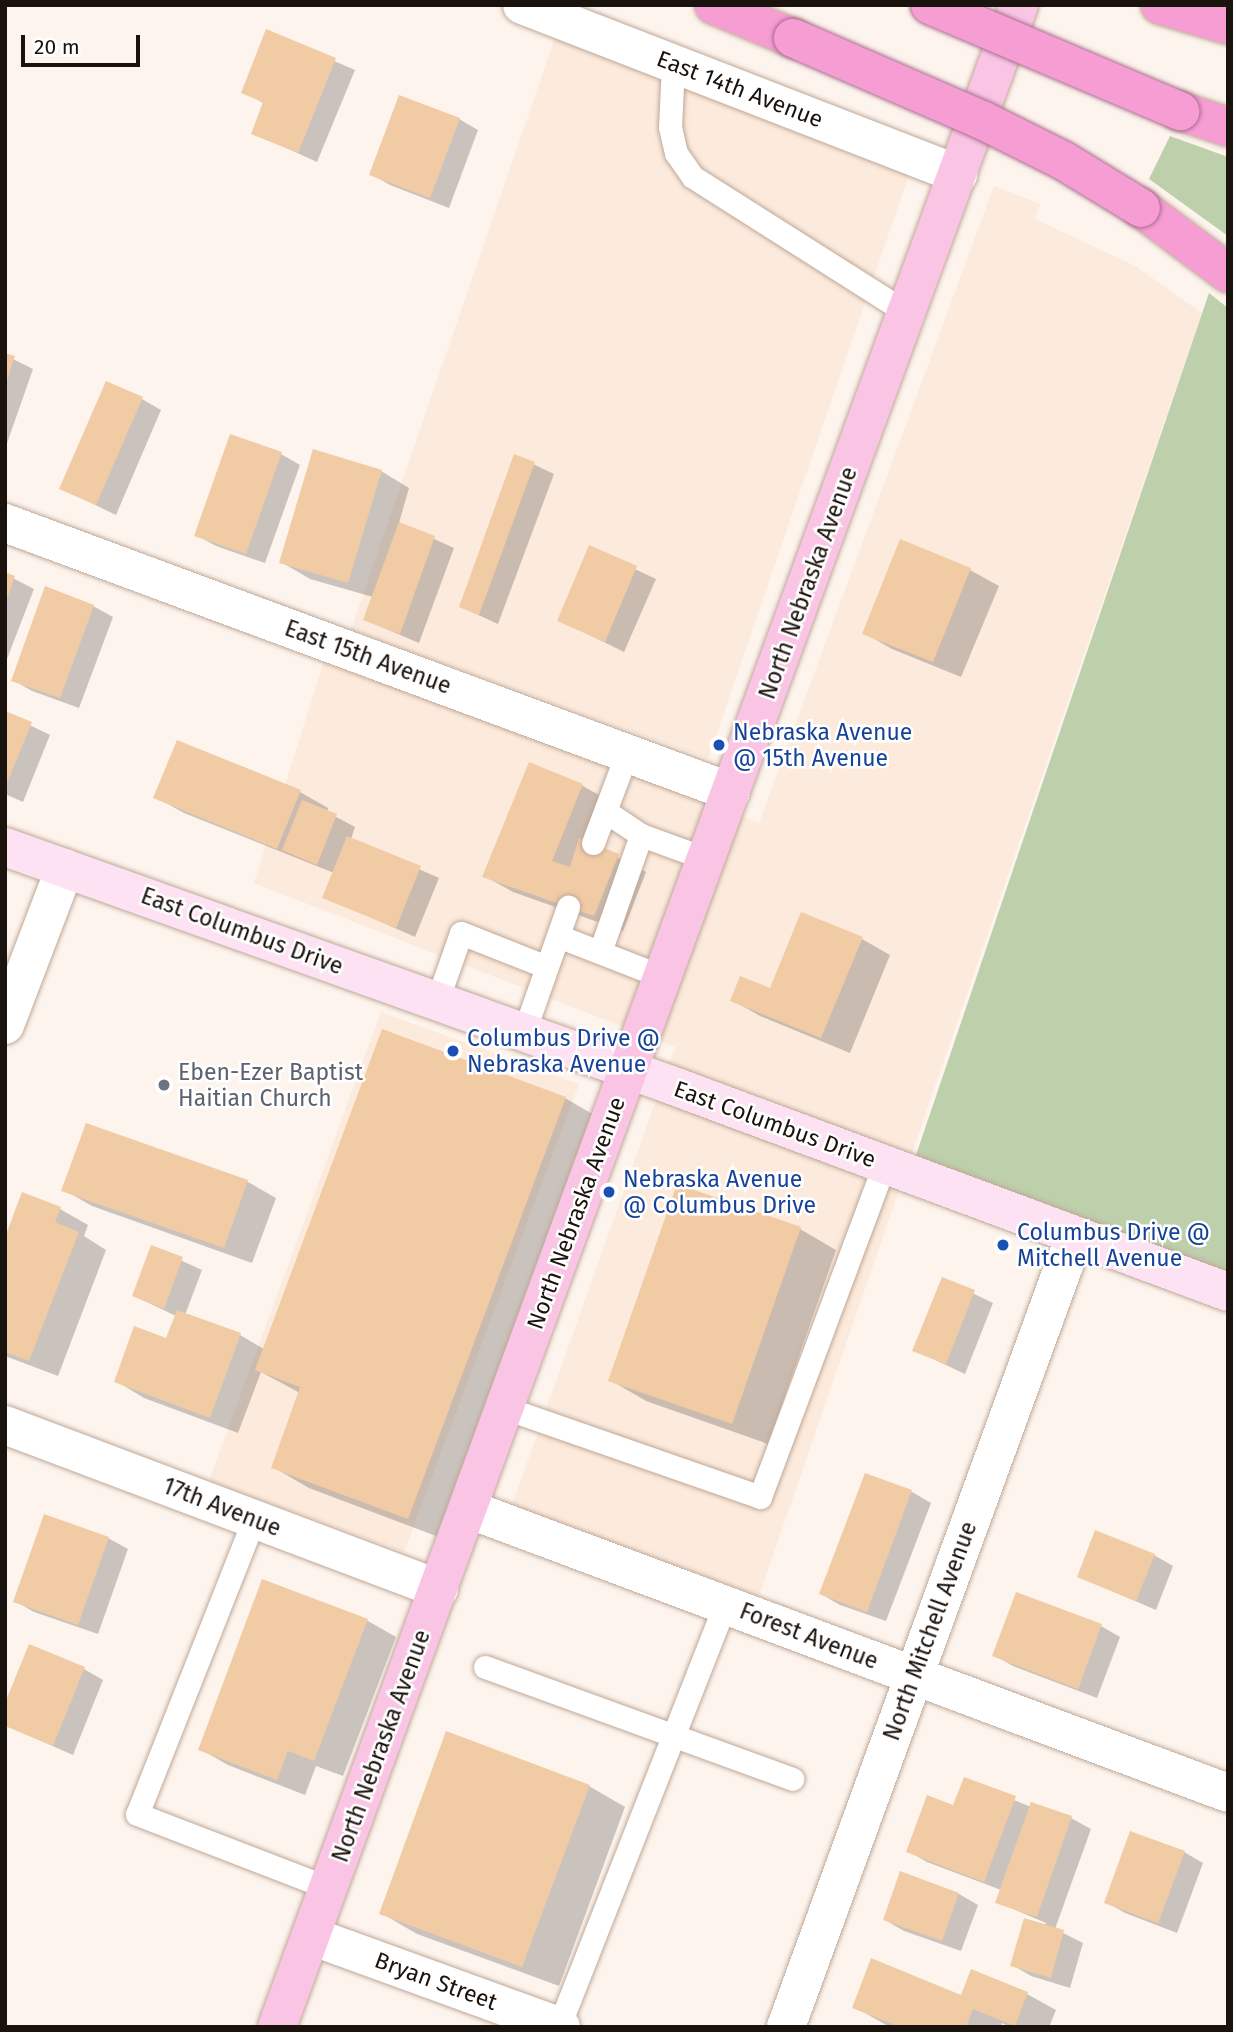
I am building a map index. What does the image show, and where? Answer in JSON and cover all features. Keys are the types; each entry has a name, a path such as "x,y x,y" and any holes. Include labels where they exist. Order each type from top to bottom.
{"highway":[{"path":"714,5 984,121 1065,161 1141,208 1228,273"},
{"path":"930,5 1180,111 1228,127"},
{"path":"1160,5 1219,23"}],"main road":[{"name":"North Nebraska Avenue","path":"277,2027 1019,5"},
{"name":"East Columbus Drive","path":"5,847 629,1070 1228,1292"}],"street":[{"name":"East 14th Avenue","path":"522,5 958,173"},
{"name":"East 15th Avenue","path":"5,523 731,792"},
{"path":"5,1025 65,868"},
{"name":"North Mitchell Avenue","path":"786,2027 1075,1236"},
{"name":"17th Avenue","path":"5,1425 439,1589"},
{"name":"Forest Avenue","path":"468,1509 1228,1793"},
{"name":"Bryan Street","path":"311,1936 560,2026"}],"lane":[{"path":"673,64 670,127 676,153 693,177 754,212 907,313"},
{"path":"593,843 627,753"},
{"path":"605,810 641,835 707,859"},
{"path":"600,952 641,835"},
{"path":"524,1032 568,907"},
{"path":"437,1001 461,933 547,967"},
{"path":"558,936 663,976"},
{"path":"505,1408 760,1497 884,1164"},
{"path":"254,1519 137,1814 328,1888"},
{"path":"560,2026 725,1605"},
{"path":"485,1667 673,1738 792,1779"}],"shaded area":[{"path":"557,32 912,166 708,759 351,630"},
{"path":"994,186 1040,204 1035,219 1135,266 1202,313 759,1596 512,1505 675,1047 254,883 324,661 759,823"},
{"path":"381,1012 579,1084 404,1552 209,1481"}],"green space":[{"path":"1170,136 1228,157 1228,236 1149,179"},
{"path":"1209,293 1228,308 1228,1276 915,1158"}],"building":[{"path":"266,29 336,58 298,153 251,134 263,102 241,93"},
{"path":"399,95 460,118 430,198 369,175"},
{"path":"5,353 15,356 6,383 5,383"},
{"path":"106,381 143,397 96,505 59,489"},
{"path":"230,434 282,452 246,554 194,536"},
{"path":"313,449 382,470 348,583 279,563"},
{"path":"514,454 535,462 479,615 459,607"},
{"path":"399,522 435,536 400,634 363,620"},
{"path":"900,539 971,568 933,662 862,634"},
{"path":"589,545 637,566 605,642 557,621"},
{"path":"5,572 15,576 6,602 5,602"},
{"path":"45,586 94,605 60,698 11,681"},
{"path":"5,711 32,722 5,788"},
{"path":"177,740 301,790 277,849 153,798"},
{"path":"529,762 583,784 552,861 570,867 579,838 619,854 594,916 482,877"},
{"path":"302,800 337,814 317,865 282,850"},
{"path":"347,836 421,866 396,928 322,898"},
{"path":"801,912 863,937 821,1038 730,1001 740,976 770,988"},
{"path":"382,1029 566,1097 408,1519 271,1468 300,1387 255,1370"},
{"path":"86,1123 248,1180 224,1248 61,1191"},
{"path":"677,1184 801,1227 732,1424 608,1381"},
{"path":"22,1192 61,1207 55,1222 79,1232 29,1361 5,1352 5,1237"},
{"path":"151,1245 183,1257 164,1309 132,1296"},
{"path":"942,1277 975,1290 946,1364 912,1351"},
{"path":"177,1310 241,1333 210,1418 114,1382 134,1326 166,1338"},
{"path":"865,1473 912,1490 867,1612 819,1594"},
{"path":"44,1514 109,1537 78,1625 13,1602"},
{"path":"1095,1530 1155,1554 1136,1601 1077,1577"},
{"path":"262,1579 368,1619 314,1761 288,1751 277,1780 198,1750"},
{"path":"1016,1592 1102,1624 1078,1689 992,1656"},
{"path":"29,1644 85,1667 53,1746 5,1726 5,1703"},
{"path":"446,1731 590,1785 522,1967 379,1914"},
{"path":"964,1777 1016,1796 984,1882 906,1852 927,1795 953,1805"},
{"path":"1031,1802 1072,1816 1037,1917 995,1903"},
{"path":"1130,1831 1185,1851 1158,1923 1104,1903"},
{"path":"900,1871 959,1893 942,1941 883,1920"},
{"path":"1024,1918 1064,1930 1051,1978 1010,1966"},
{"path":"871,1958 961,1995 971,1969 1028,1992 1015,2026 973,2009 966,2027 900,2027 852,2008"}],"place":[{"name":"Nebraska Avenue @ 15th Avenue","path":"719,745"},
{"name":"Columbus Drive @ Nebraska Avenue","path":"453,1051"},
{"name":"Eben-Ezer Baptist Haitian Church","path":"164,1085"},
{"name":"Nebraska Avenue @ Columbus Drive","path":"609,1192"},
{"name":"Columbus Drive @ Mitchell Avenue","path":"1003,1245"}]}
